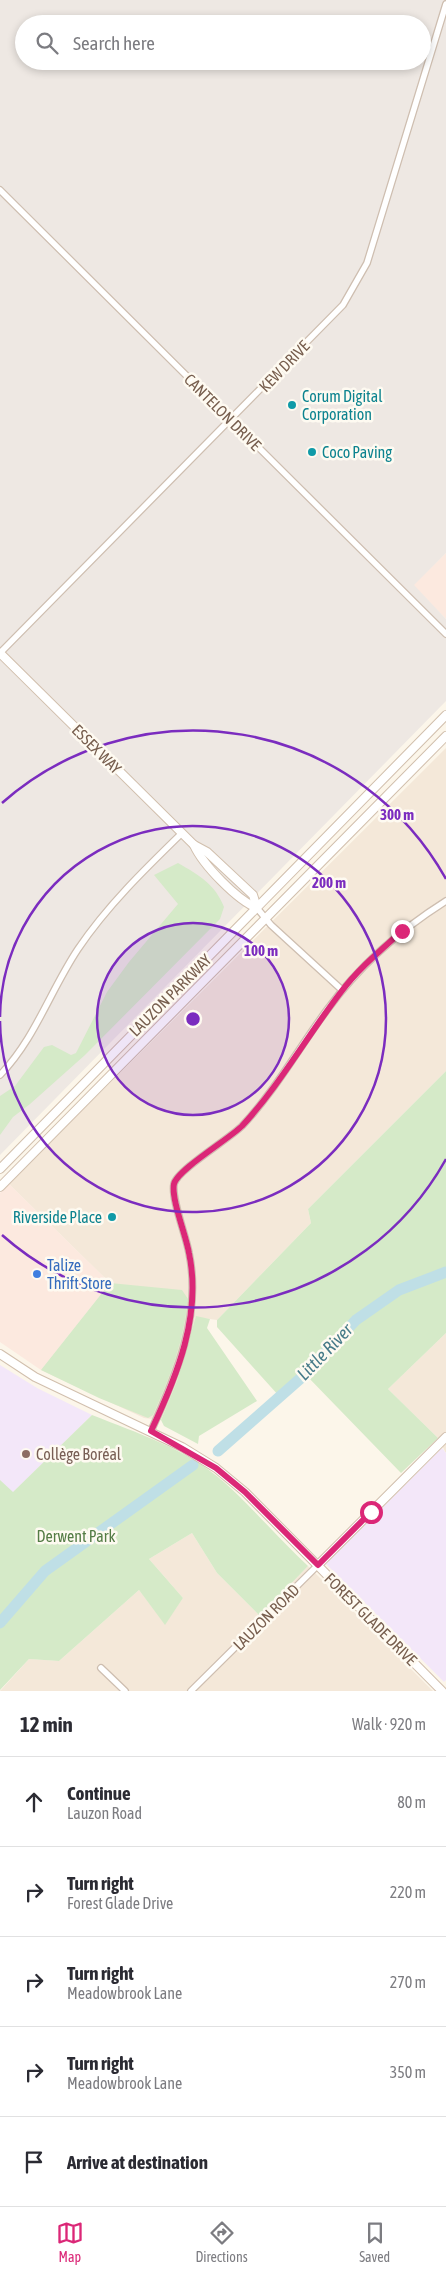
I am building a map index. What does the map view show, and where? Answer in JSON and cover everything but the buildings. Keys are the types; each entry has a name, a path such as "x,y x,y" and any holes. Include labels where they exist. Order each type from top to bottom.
{"main road":[{"name":"ESSEX WAY","path":"0,653 194,845 206,852 253,896 257,908"},
{"name":"LAUZON PARKWAY","path":"0,1169 446,715"},
{"name":"LAUZON PARKWAY","path":"0,1187 446,736"},
{"name":"ESSEX WAY","path":"194,845 199,856 244,903 257,908"},
{"name":"FOREST GLADE DRIVE","path":"0,1354 35,1377 151,1431 216,1468 245,1492 442,1691"},
{"name":"LAUZON ROAD","path":"318,1565 446,1437"}],"street":[{"name":"KEW DRIVE","path":"431,54 446,4"},
{"name":"KEW DRIVE","path":"0,653 343,306 356,286 370,256 426,70"},
{"name":"CANTELON DRIVE","path":"0,190 446,634"},
{"path":"0,1075 34,1030 62,975 99,920 129,886 182,833"},
{"path":"151,1431 182,1356 189,1323 192,1288 190,1255 172,1192 174,1181 182,1171 215,1149 240,1128 266,1100 342,990 381,949 402,931 446,902"},
{"name":"ESSEX WAY","path":"257,908 265,918 342,990"},
{"name":"LAUZON ROAD","path":"191,1691 318,1565"},
{"path":"101,1668 125,1691"}],"shaded area":[{"path":"0,0 446,0 446,553 414,585 446,619 446,701 0,1155"},
{"path":"446,553 446,619 413,585"},
{"path":"446,748 446,1071 308,1209 311,1223 217,1320 196,1317 177,1381 161,1420 144,1418 41,1370 110,1283 9,1184"},
{"path":"9,1184 110,1283 41,1370 0,1342 0,1193"},
{"path":"446,1333 446,1453 438,1438 388,1389"},
{"name":"Collège Boréal","path":"0,1365 37,1388 92,1415 0,1505"},
{"path":"442,1448 446,1453 446,1680 444,1682 326,1564"},
{"path":"192,1533 217,1573 260,1616 308,1566 433,1691 0,1691 29,1659 59,1661 139,1590 165,1624 183,1598 149,1559"}],"green space":[{"path":"178,863 206,881 216,892 224,907 220,919 85,1055 13,1117 0,1135 0,1096 15,1086 44,1047 52,1045 71,1055 76,1053 107,992 129,962 178,904 154,875"},
{"path":"446,1071 446,1333 388,1389 438,1438 401,1473 305,1374 279,1396 217,1327 217,1320 311,1223 308,1209"},
{"path":"110,1283 182,1290 188,1299 183,1330 175,1358 153,1415 148,1418 99,1398 41,1370"},
{"path":"196,1316 210,1319 207,1328 257,1401 199,1436 198,1444 164,1426 161,1420 177,1381"},
{"name":"Derwent Park","path":"92,1415 144,1435 178,1451 210,1470 235,1492 308,1566 260,1616 217,1573 192,1533 149,1559 183,1598 165,1625 139,1590 59,1661 29,1659 0,1690 0,1480 13,1492"}],"waterway":[{"name":"Little River","path":"218,1451 301,1378 356,1320 399,1290 446,1272"},
{"name":"Little River","path":"0,1623 45,1571 193,1465"}],"place":[{"name":"Corum Digital Corporation","path":"292,405"},
{"name":"Coco Paving","path":"312,452"},
{"name":"Riverside Place","path":"112,1217"},
{"name":"Talize Thrift Store","path":"37,1274"},
{"name":"Collège Boréal","path":"26,1454"}],"route":[{"path":"371,1512 318,1565 245,1492 216,1468 182,1446 151,1431 170,1390 182,1356 189,1323 192,1288 190,1255 172,1192 174,1181 182,1171 222,1144 266,1100 342,990 381,949 402,931"}]}
